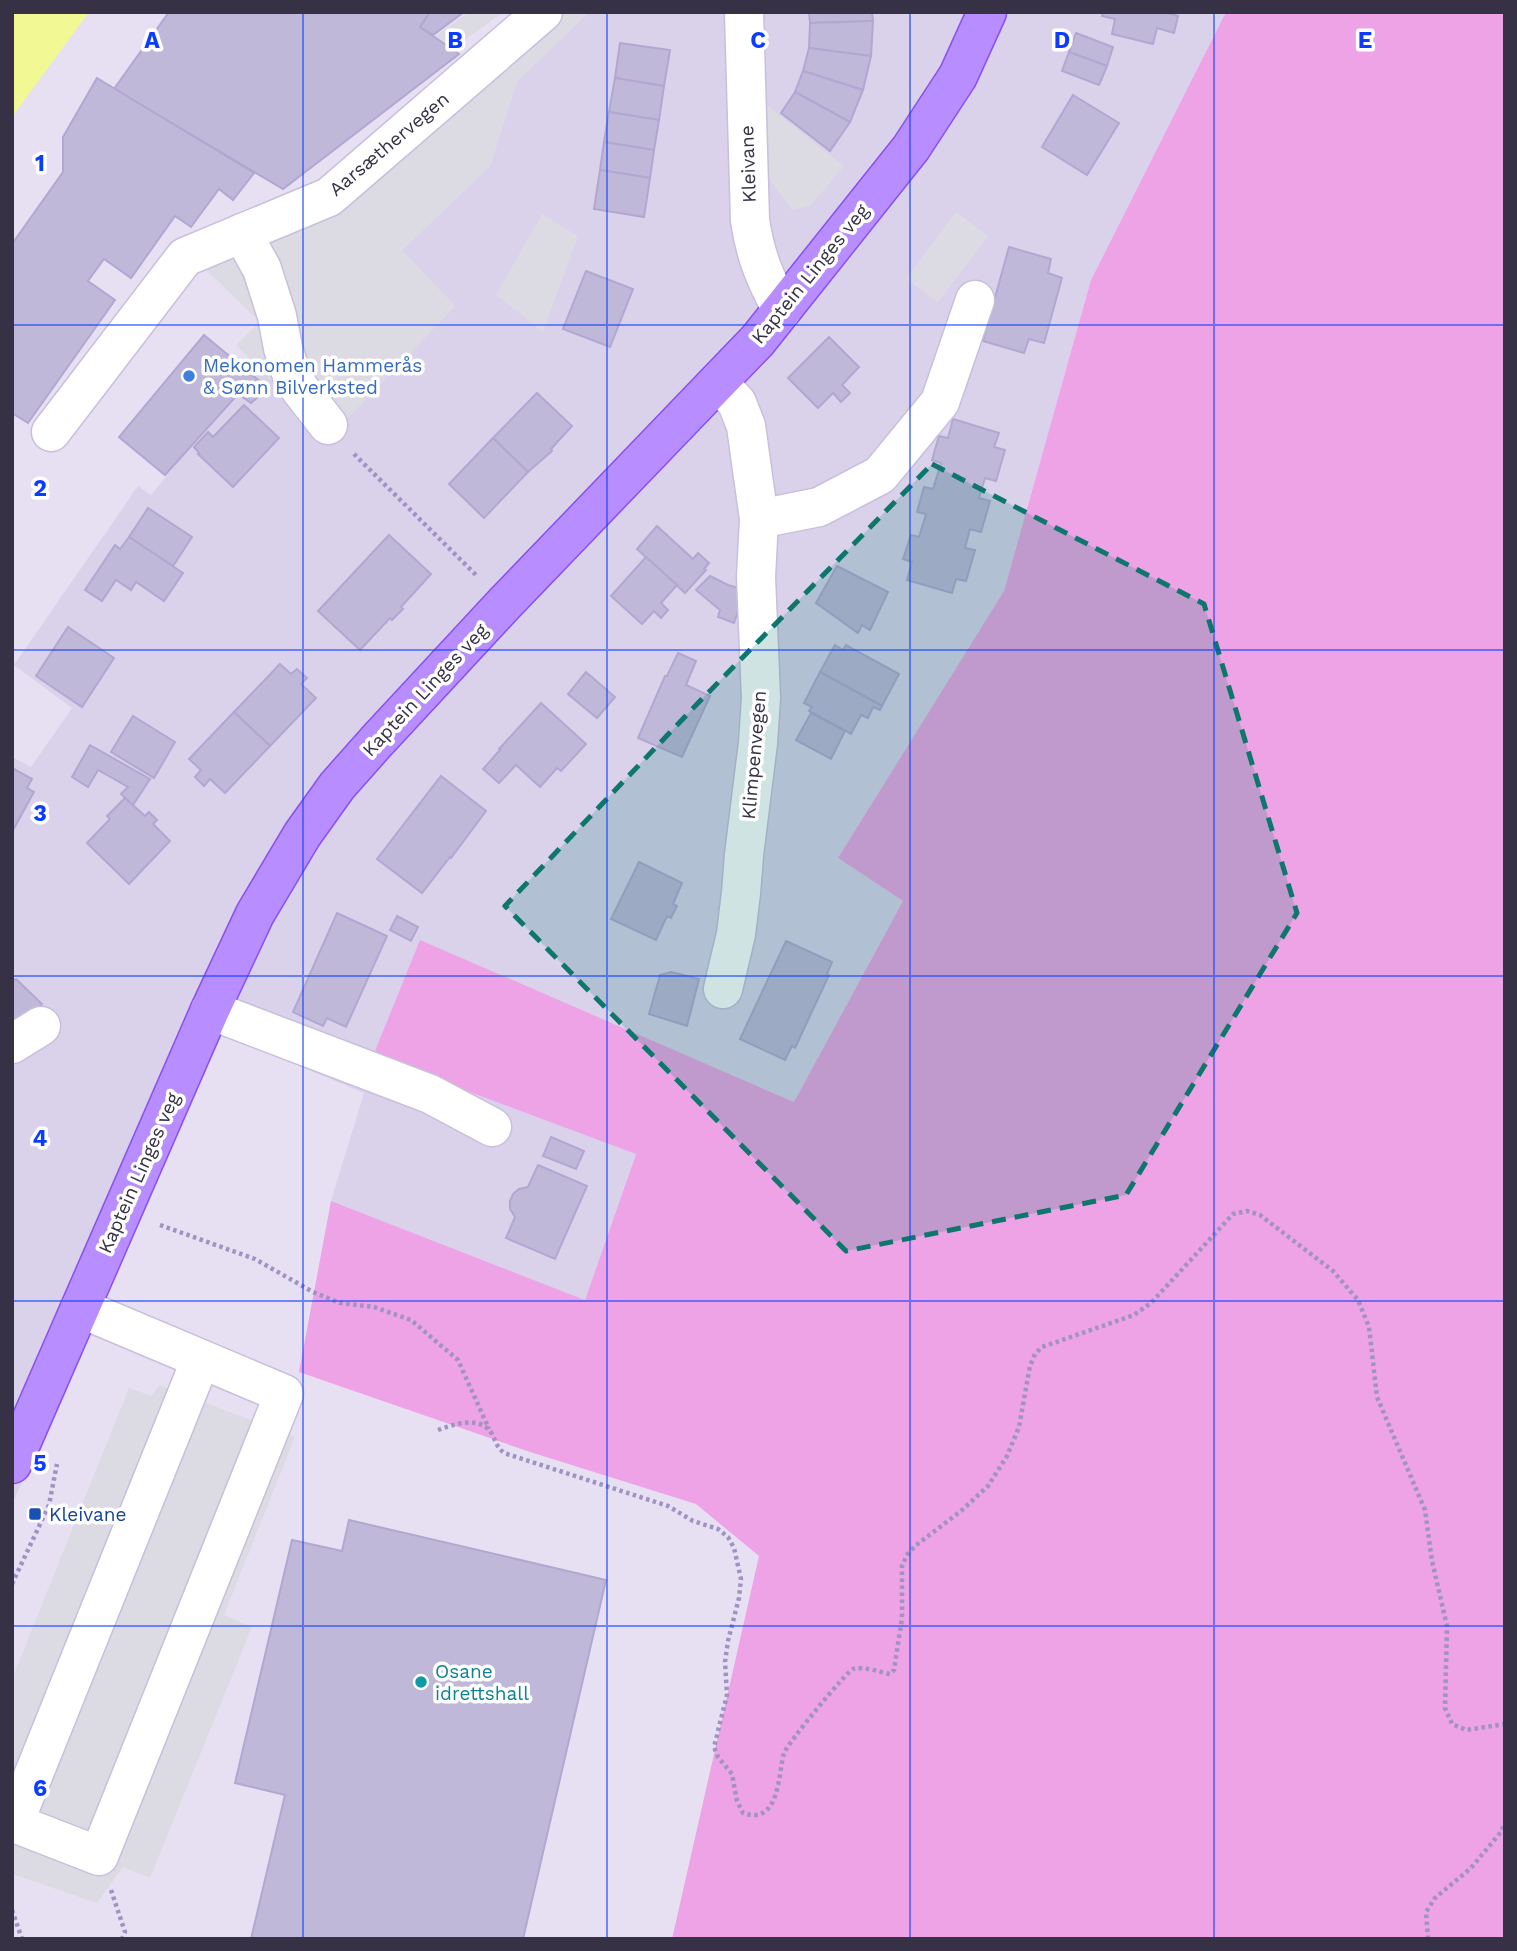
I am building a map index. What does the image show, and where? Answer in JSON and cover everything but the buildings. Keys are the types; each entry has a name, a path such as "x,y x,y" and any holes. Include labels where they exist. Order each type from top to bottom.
{"main road":[{"name":"Kaptein Linges veg","path":"12,1464 210,1010 255,914 302,835 337,786 376,742 505,603 758,340 911,148 958,76 987,12"}],"street":[{"name":"Aarsæthervegen","path":"51,432 185,257 329,197 543,12"},
{"name":"Kleivane","path":"744,12 750,220 759,264 782,310"},
{"path":"242,233 262,269 291,373 328,425"},
{"path":"759,519 819,507 880,475 940,402 975,300"},
{"name":"Klimpenvegen","path":"718,382 737,403 746,426 759,519 756,577 761,698 736,934 723,989"},
{"path":"210,1010 430,1094 492,1127"},
{"path":"80,1308 201,1359 284,1394 99,1856 14,1822 201,1359"}],"path":[{"path":"328,425 367,468 505,603"},
{"path":"122,1211 255,1259 313,1292 340,1303 374,1307 411,1320 458,1360 496,1446 504,1453 668,1506 693,1521 718,1529 728,1537 734,1548 741,1579 725,1662 727,1695 714,1746 718,1757 732,1774 737,1801 743,1813 752,1816 761,1815 772,1802 779,1786 785,1751 841,1679 850,1670 857,1668 890,1674 894,1670 902,1618 902,1566 915,1546 961,1511 988,1486 1007,1456 1019,1427 1030,1366 1035,1354 1042,1347 1134,1315 1151,1303 1233,1214 1247,1211 1260,1215 1333,1271 1359,1300 1369,1327 1377,1397 1425,1510 1432,1561 1447,1626 1445,1708 1452,1724 1466,1730 1505,1724"},
{"path":"438,1430 458,1423 472,1423 483,1425 491,1432"},
{"path":"12,1584 49,1505 60,1451"},
{"path":"1428,1939 1426,1912 1435,1898 1471,1868 1501,1832 1505,1822"},
{"path":"99,1856 125,1932 122,1939"},
{"path":"12,1910 22,1939"}],"highlighted area":[{"path":"932,464 1204,604 1297,913 1126,1195 846,1251 505,906 698,703"}],"shaded area":[{"path":"12,12 89,12 12,117"},
{"path":"469,12 504,12 446,53 434,37"},
{"path":"564,12 585,12 586,15 517,81 490,166 402,250 455,306 328,439 236,345 260,322 203,267 345,204"},
{"path":"585,12 1226,12 1091,280 1004,591 838,858 903,901 794,1102 420,941 374,1056 636,1153 585,1300 331,1201 364,1093 213,1030 12,1505 12,757 31,767 72,708 14,665 138,486 151,495 257,365 328,438 455,306 401,251 490,166 517,81 586,15"},
{"path":"1226,12 1505,12 1505,1939 672,1939 759,1556 696,1504 527,1451 299,1372 331,1201 585,1300 636,1154 373,1056 420,940 794,1102 903,901 838,858 1004,591 1091,280"},
{"path":"760,100 844,166 810,206 792,210 764,172"},
{"path":"956,212 988,236 938,302 906,279"},
{"path":"542,214 578,236 543,332 496,295"},
{"path":"159,1385 295,1437 224,1615 252,1627 150,1878 123,1867 97,1903 12,1874 12,1679 129,1388 152,1396"}],"place":[{"name":"Mekonomen Hammerås & Sønn Bilverksted","path":"189,376"},
{"name":"Kleivane","path":"35,1514"},
{"name":"Osane idrettshall","path":"421,1682"}]}
